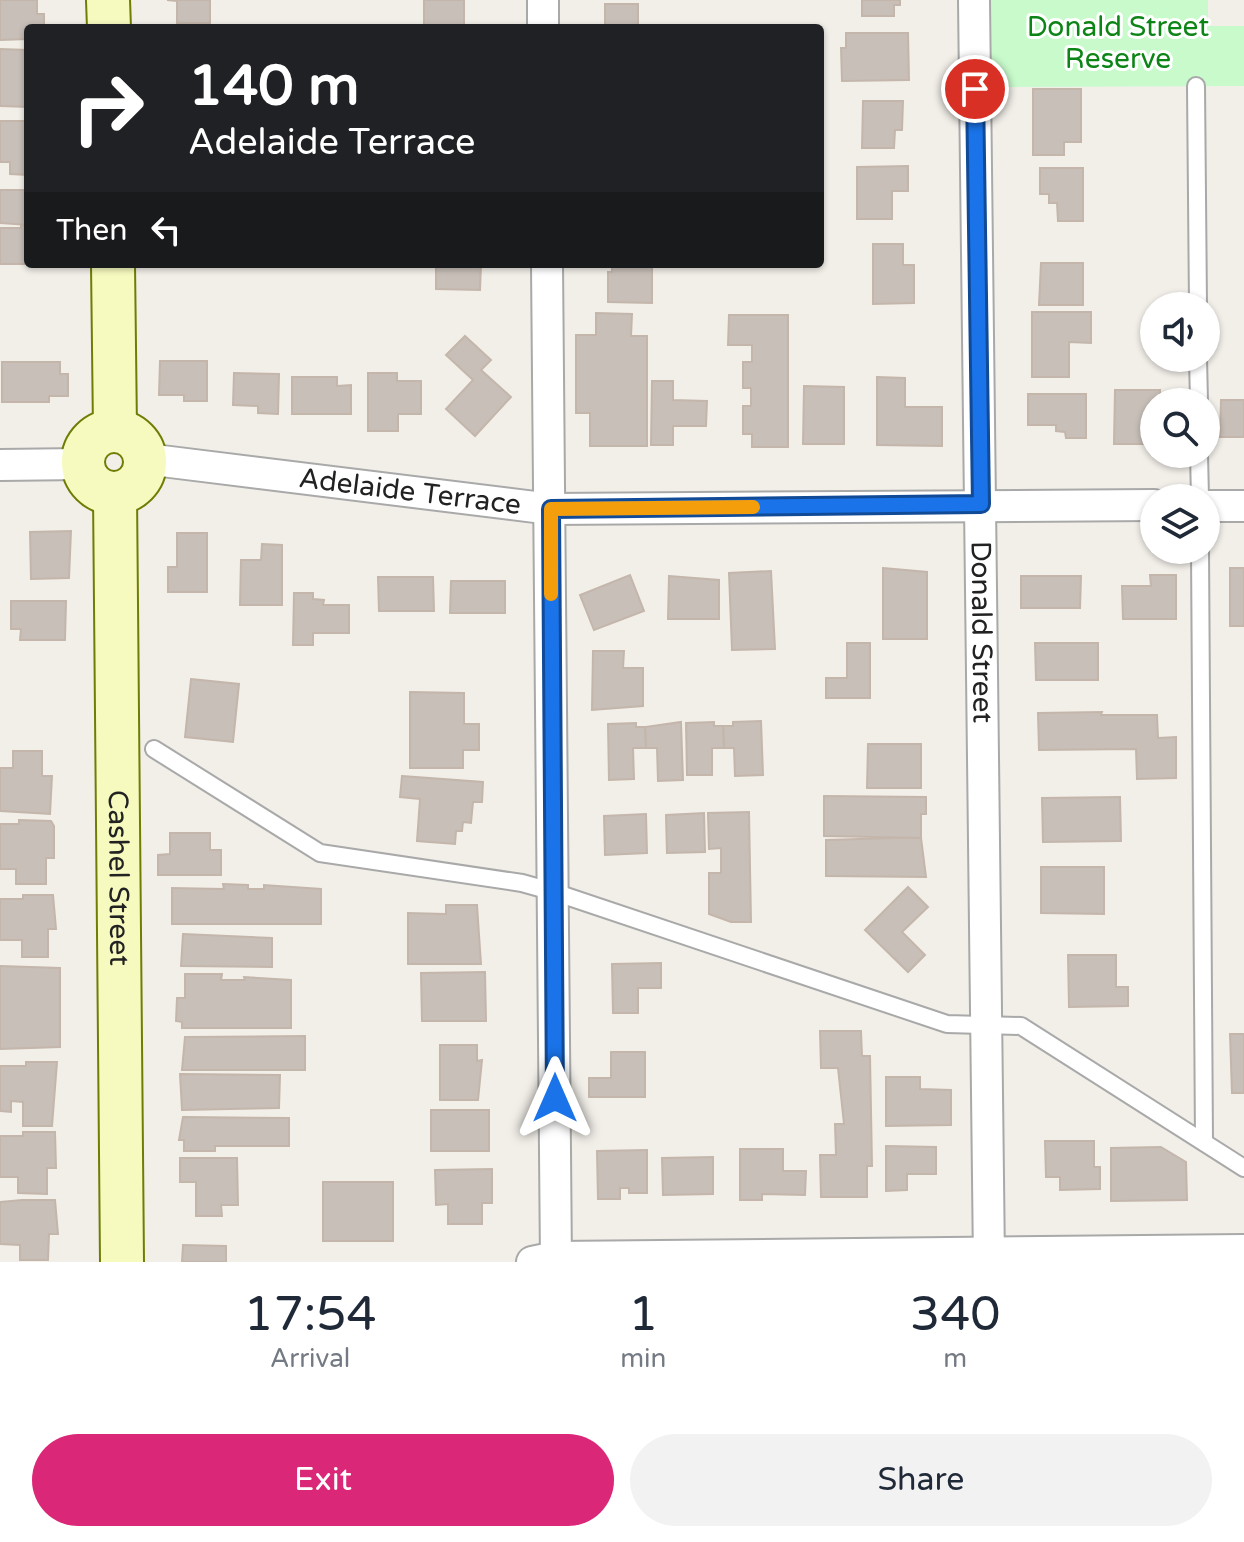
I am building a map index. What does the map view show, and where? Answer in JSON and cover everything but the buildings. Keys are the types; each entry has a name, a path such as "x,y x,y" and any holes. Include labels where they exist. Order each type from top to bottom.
{"street":[{"path":"108,0 109,24"},
{"path":"543,0 543,24"},
{"name":"Donald Street","path":"974,0 989,1257"},
{"path":"113,268 115,430"},
{"path":"547,268 554,892 548,1260 989,1257 1244,1250"},
{"path":"115,430 129,434 141,445 146,459 144,473 132,488 115,494 101,492 87,480 81,464 84,450 95,436 115,430"},
{"name":"Adelaide Terrace","path":"146,459 551,509 1140,505"},
{"path":"0,465 81,464"},
{"name":"Cashel Street","path":"115,494 122,1262"},
{"path":"1220,506 1244,506"}],"lane":[{"path":"1196,86 1198,292"},
{"path":"1200,564 1204,1142"},
{"path":"154,749 320,853 522,883 947,1024 1021,1026 1244,1168"}],"green space":[{"name":"Donald Street Reserve","path":"991,0 1208,0 1208,26 1244,26 1244,86 992,87"}],"slow traffic":[{"path":"551,594 551,509 753,507"}],"route":[{"path":"555,1098 551,509 981,504 975,89"}]}
